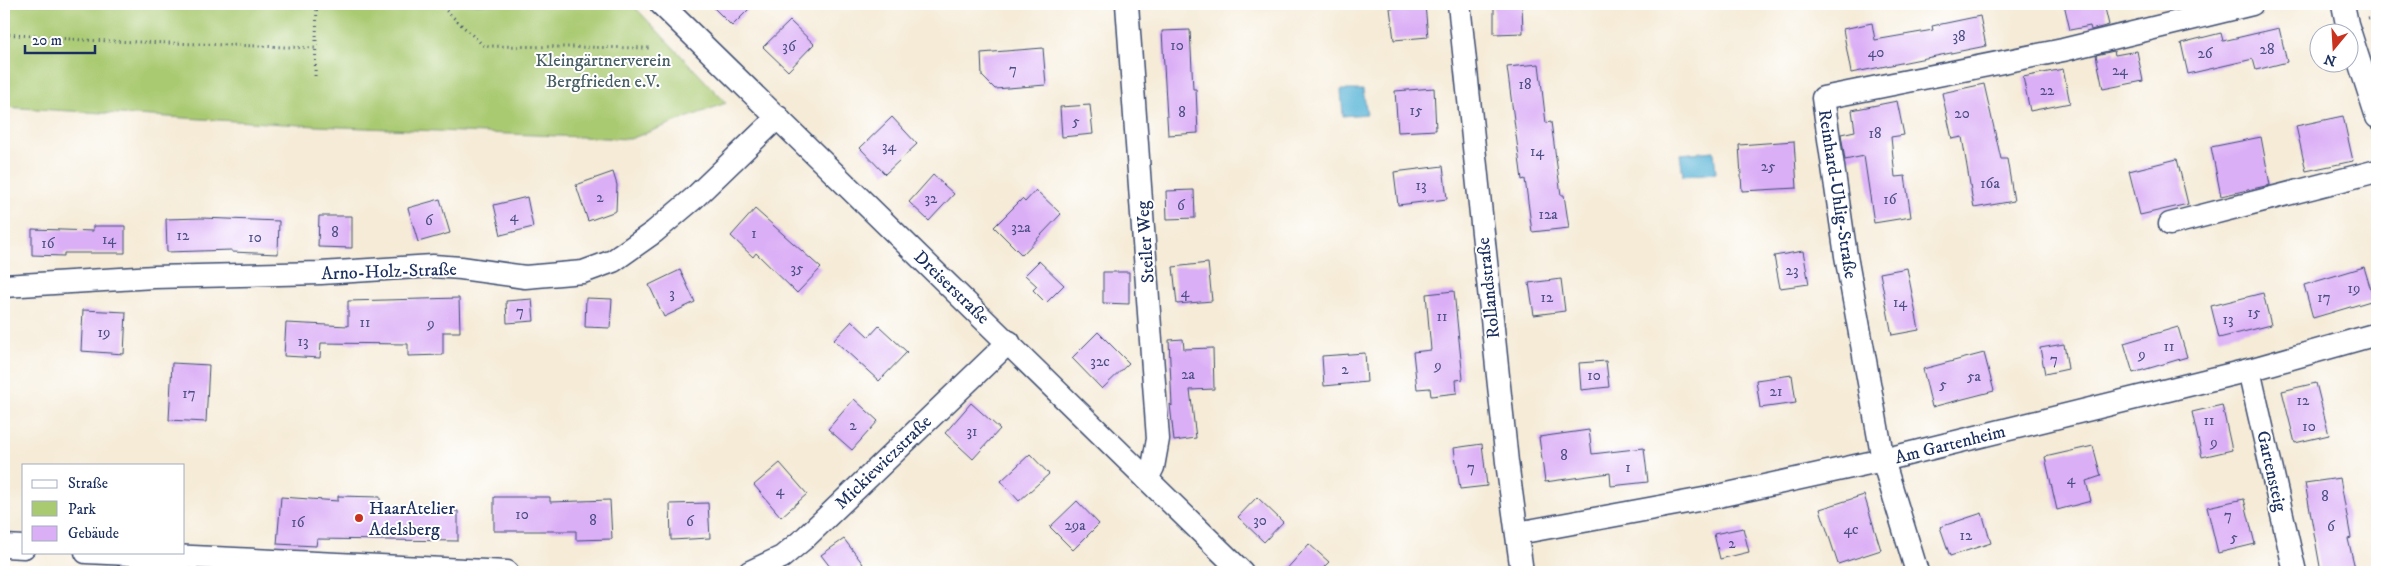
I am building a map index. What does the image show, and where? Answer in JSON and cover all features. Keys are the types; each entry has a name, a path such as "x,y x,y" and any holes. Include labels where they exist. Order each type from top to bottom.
{"street":[{"name":"Dreiserstraße","path":"661,4 1009,342 1238,571"},
{"name":"Steiler Weg","path":"1127,4 1158,438 1153,467 1147,479"},
{"name":"Rollandstraße","path":"1459,4 1506,452 1522,572"},
{"name":"Reinhard-Uhlig-Straße","path":"1917,572 1883,460 1846,256 1823,98 2064,50 2252,4"},
{"path":"2343,4 2347,24 2377,117"},
{"name":"Arno-Holz-Straße","path":"4,286 154,277 320,273 434,266 524,277 583,272 613,261 654,232 692,199 778,117"},
{"path":"2170,224 2377,171"},
{"name":"Am Gartenheim","path":"1518,532 1709,498 1883,460 2249,370 2377,334"},
{"name":"Mickiewiczstraße","path":"750,572 782,557 806,537 1009,342"},
{"name":"Gartensteig","path":"2249,370 2295,572"},
{"path":"4,546 22,547"},
{"path":"128,554 507,572"}],"path":[{"path":"315,76 317,4"},
{"path":"439,4 484,46 650,48"},
{"path":"4,34 82,40 316,48"}],"green space":[{"name":"Kleingärtnerverein Bergfrieden e.V.","path":"4,4 632,4 726,103 630,139 317,126 4,107"}],"water":[{"path":"1341,90 1363,90 1367,114 1343,116"},
{"path":"1714,151 1716,173 1683,176 1680,154"}],"building":[{"path":"710,4 754,4 732,26"},
{"path":"1494,4 1522,4 1523,33 1494,34"},
{"path":"2064,4 2104,4 2109,25 2091,30 2090,26 2070,30"},
{"path":"1425,5 1428,37 1394,40 1390,8"},
{"path":"1980,16 1986,46 1851,73 1843,29 1872,23 1875,40 1933,30 1932,26"},
{"path":"790,21 814,44 788,71 763,47"},
{"path":"2279,28 2287,62 2256,70 2253,59 2188,74 2181,43 2221,33 2223,41"},
{"path":"1190,30 1193,89 1196,89 1198,133 1168,135 1162,31"},
{"path":"1043,48 1046,85 995,89 982,76 981,53"},
{"path":"2114,51 2115,55 2137,51 2143,81 2103,89 2096,55"},
{"path":"1539,64 1546,123 1551,122 1561,195 1564,195 1569,228 1532,232 1525,179 1522,180 1507,67"},
{"path":"2063,69 2070,103 2030,111 2023,77"},
{"path":"1984,84 2001,159 2007,159 2014,201 1974,208 1962,137 1952,139 1942,93"},
{"path":"1434,88 1436,130 1398,132 1395,91"},
{"path":"1897,101 1904,135 1891,137 1895,177 1905,176 1911,217 1874,223 1864,156 1845,160 1841,134 1855,131 1852,110"},
{"path":"1090,105 1093,134 1062,137 1060,107"},
{"path":"2343,116 2353,161 2306,171 2296,126"},
{"path":"892,117 917,144 885,174 860,148"},
{"path":"2261,137 2270,185 2221,196 2211,147"},
{"path":"1794,141 1797,188 1742,191 1739,145"},
{"path":"2177,159 2188,204 2140,215 2129,171"},
{"path":"1443,166 1447,199 1398,205 1394,172"},
{"path":"613,172 617,185 616,211 588,221 576,185"},
{"path":"933,175 954,194 929,221 909,202"},
{"path":"1036,190 1061,214 1022,255 994,227 1022,199 1025,202"},
{"path":"1194,190 1195,218 1167,219 1166,191"},
{"path":"527,197 533,227 501,235 494,205"},
{"path":"440,199 450,233 418,242 408,208"},
{"path":"755,209 821,268 797,293 756,253 753,257 731,236"},
{"path":"319,216 352,216 352,248 318,247"},
{"path":"202,218 279,221 278,254 232,252 232,250 167,252 166,219"},
{"path":"93,226 125,226 125,253 64,253 64,256 32,255 32,229 93,231"},
{"path":"1803,251 1809,284 1780,288 1774,256"},
{"path":"1039,261 1064,285 1046,303 1033,290 1037,286 1025,275"},
{"path":"1208,263 1212,301 1177,304 1173,267"},
{"path":"2364,267 2374,300 2313,318 2304,285"},
{"path":"1907,268 1919,330 1892,335 1880,273"},
{"path":"680,270 695,302 664,317 649,285"},
{"path":"1103,272 1129,272 1129,304 1103,303"},
{"path":"1561,279 1565,311 1534,315 1529,283"},
{"path":"1454,291 1463,379 1456,380 1457,393 1431,396 1430,388 1417,389 1413,352 1431,350 1426,294"},
{"path":"2263,293 2271,325 2219,338 2211,306"},
{"path":"459,298 460,332 443,332 443,355 408,356 408,344 321,343 320,358 284,356 286,323 348,326 348,301"},
{"path":"586,298 612,299 610,328 585,327"},
{"path":"532,299 534,321 507,323 506,301"},
{"path":"83,310 126,312 124,354 81,351"},
{"path":"852,321 869,337 879,326 907,352 879,381 834,340"},
{"path":"2178,327 2187,357 2133,373 2124,343"},
{"path":"1098,332 1129,363 1102,389 1072,358"},
{"path":"1183,339 1184,349 1213,348 1214,389 1190,390 1196,438 1174,441 1170,404 1172,406 1169,340"},
{"path":"2064,344 2068,369 2045,374 2040,348"},
{"path":"1365,353 1367,382 1324,386 1322,356"},
{"path":"1984,353 1994,391 1932,407 1923,369"},
{"path":"1606,361 1609,387 1581,390 1579,363"},
{"path":"172,363 209,365 206,422 169,420"},
{"path":"1792,375 1796,403 1760,408 1756,380"},
{"path":"2316,383 2329,435 2295,443 2282,391"},
{"path":"854,399 878,421 852,450 828,429"},
{"path":"971,403 1000,429 973,459 945,433"},
{"path":"2222,405 2232,450 2202,457 2192,412"},
{"path":"1589,430 1592,454 1644,448 1648,482 1611,486 1610,473 1545,482 1539,437"},
{"path":"1482,444 1487,486 1460,489 1454,448"},
{"path":"2093,446 2101,476 2086,481 2091,501 2057,510 2045,457"},
{"path":"1030,454 1049,474 1019,501 1001,481"},
{"path":"780,463 807,494 781,517 754,485"},
{"path":"2340,478 2351,538 2348,539 2356,572 2321,572 2305,483"},
{"path":"1864,495 1881,550 1838,564 1820,509"},
{"path":"338,496 380,497 380,511 458,511 458,541 317,539 316,546 277,544 281,497 338,501"},
{"path":"494,497 550,497 550,502 610,500 612,539 576,540 576,531 494,531"},
{"path":"1257,497 1283,522 1264,542 1238,517"},
{"path":"2244,499 2255,544 2218,553 2207,507"},
{"path":"1077,501 1099,524 1073,550 1050,527"},
{"path":"708,503 710,538 671,540 670,504"},
{"path":"1982,513 1991,543 1950,556 1940,527"},
{"path":"1743,528 1749,552 1720,559 1714,534"},
{"path":"844,539 863,564 852,572 834,572 821,555"},
{"path":"1309,544 1329,562 1319,572 1284,572"}],"place":[{"name":"HaarAtelier Adelsberg","path":"359,518"}]}
